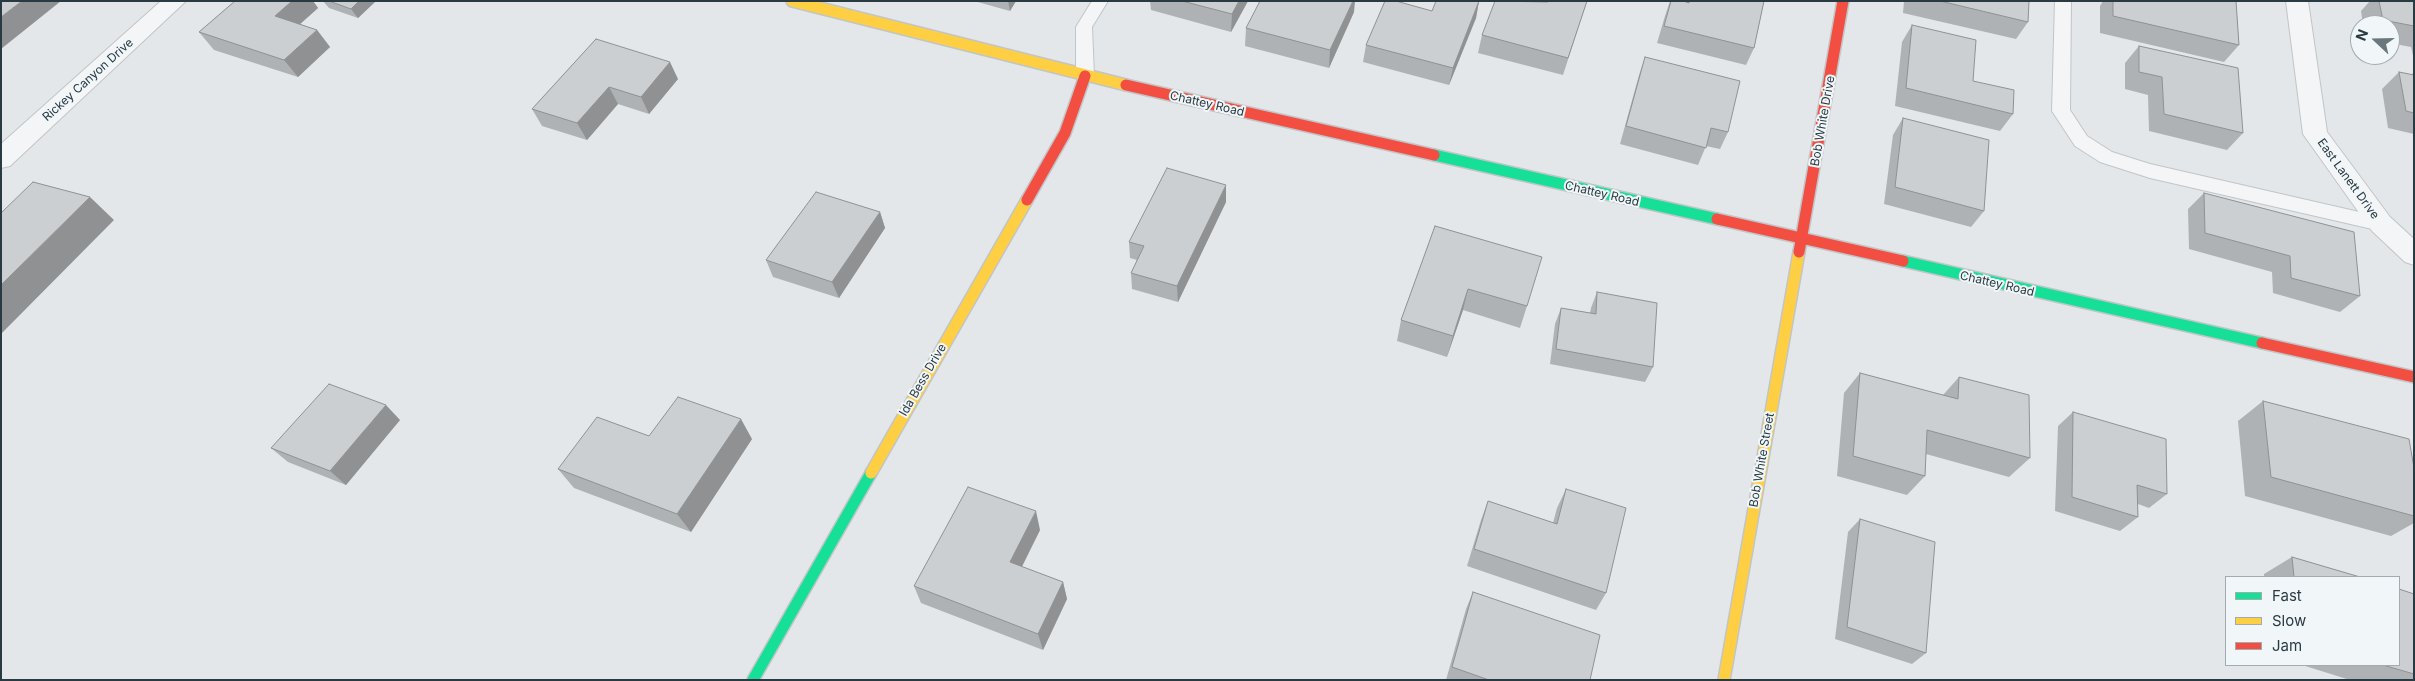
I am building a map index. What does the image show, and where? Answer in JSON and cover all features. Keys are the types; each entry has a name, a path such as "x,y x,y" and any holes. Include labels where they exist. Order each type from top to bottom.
{"street":[{"name":"Rickey Canyon Drive","path":"1,160 176,1"},
{"name":"Chattey Road","path":"792,1 1085,76 1802,240 2414,377"},
{"name":"Bob White Drive","path":"1802,240 1843,1"},
{"name":"East Lanett Drive","path":"2296,1 2315,134 2381,224 2414,255"},
{"name":"Ida Bess Drive","path":"752,680 1065,132 1085,76"},
{"name":"Bob White Street","path":"1724,680 1802,240"}],"lane":[{"path":"1085,76 1084,27 1100,1"},
{"path":"2063,1 2061,111 2081,141 2106,158 2150,171 2381,224"}],"building":[{"path":"1,1 22,1 1,17"},
{"path":"235,1 292,1 275,16 317,30 284,60 199,32"},
{"path":"329,1 359,1 351,9"},
{"path":"1182,1 1239,1 1232,14"},
{"path":"1260,1 1353,1 1330,50 1246,28"},
{"path":"1385,1 1396,1 1432,11 1436,1 1479,1 1453,68 1366,45"},
{"path":"1495,1 1587,1 1568,58 1482,35"},
{"path":"1671,1 1689,3 1689,1 1764,1 1754,48 1664,26"},
{"path":"1940,1 2029,1 2028,22"},
{"path":"2113,1 2236,1 2239,45 2113,16"},
{"path":"2379,1 2414,1 2414,26 2400,23 2400,15 2382,15"},
{"path":"1912,25 1976,40 1973,81 2014,90 2013,114 1906,88"},
{"path":"596,39 670,62 641,97 609,87 577,123 532,109"},
{"path":"2139,46 2238,68 2243,133 2164,114 2162,77 2139,72"},
{"path":"1645,57 1740,81 1728,132 1711,128 1706,148 1626,126"},
{"path":"2399,72 2414,75 2414,113 2406,111"},
{"path":"1903,118 1989,140 1984,211 1895,187"},
{"path":"1167,168 1226,185 1177,286 1131,273 1144,246 1129,242"},
{"path":"33,182 90,197 1,285 1,213"},
{"path":"816,192 880,212 832,282 766,260"},
{"path":"2204,193 2354,232 2360,296 2291,278 2290,256 2205,233"},
{"path":"1435,226 1542,257 1527,306 1468,289 1453,336 1401,320"},
{"path":"1597,292 1657,303 1653,367 1556,349 1561,308 1596,314"},
{"path":"1860,373 1958,399 1959,377 2029,395 2030,458 1927,430 1925,476 1853,456"},
{"path":"329,384 386,405 330,471 271,448"},
{"path":"678,397 741,419 677,514 558,469 597,417 649,436"},
{"path":"2263,401 2409,439 2414,468 2414,516 2271,477"},
{"path":"2073,412 2166,439 2167,494 2137,485 2138,517 2072,497"},
{"path":"968,487 1036,511 1010,562 1063,582 1038,634 914,586"},
{"path":"1566,489 1626,508 1606,593 1474,549 1488,501 1557,524"},
{"path":"1860,519 1935,542 1926,653 1847,627"},
{"path":"2292,557 2357,576 2294,576"},
{"path":"2400,589 2414,594 2414,674 2386,666 2400,666"},
{"path":"1473,592 1600,635 1590,680 1489,680 1452,667"}],"traffic: fast":[{"path":"1434,155 1717,219"},
{"path":"1903,261 2262,343"},
{"path":"753,680 871,473"}],"traffic: slow":[{"path":"792,1 1126,85"},
{"path":"871,473 1027,200"},
{"path":"1724,680 1799,252"}],"traffic: jam":[{"path":"1799,252 1843,1"},
{"path":"1027,200 1065,133 1085,76"},
{"path":"1126,85 1434,155"},
{"path":"1717,219 1903,261"},
{"path":"2262,343 2414,377"}]}
